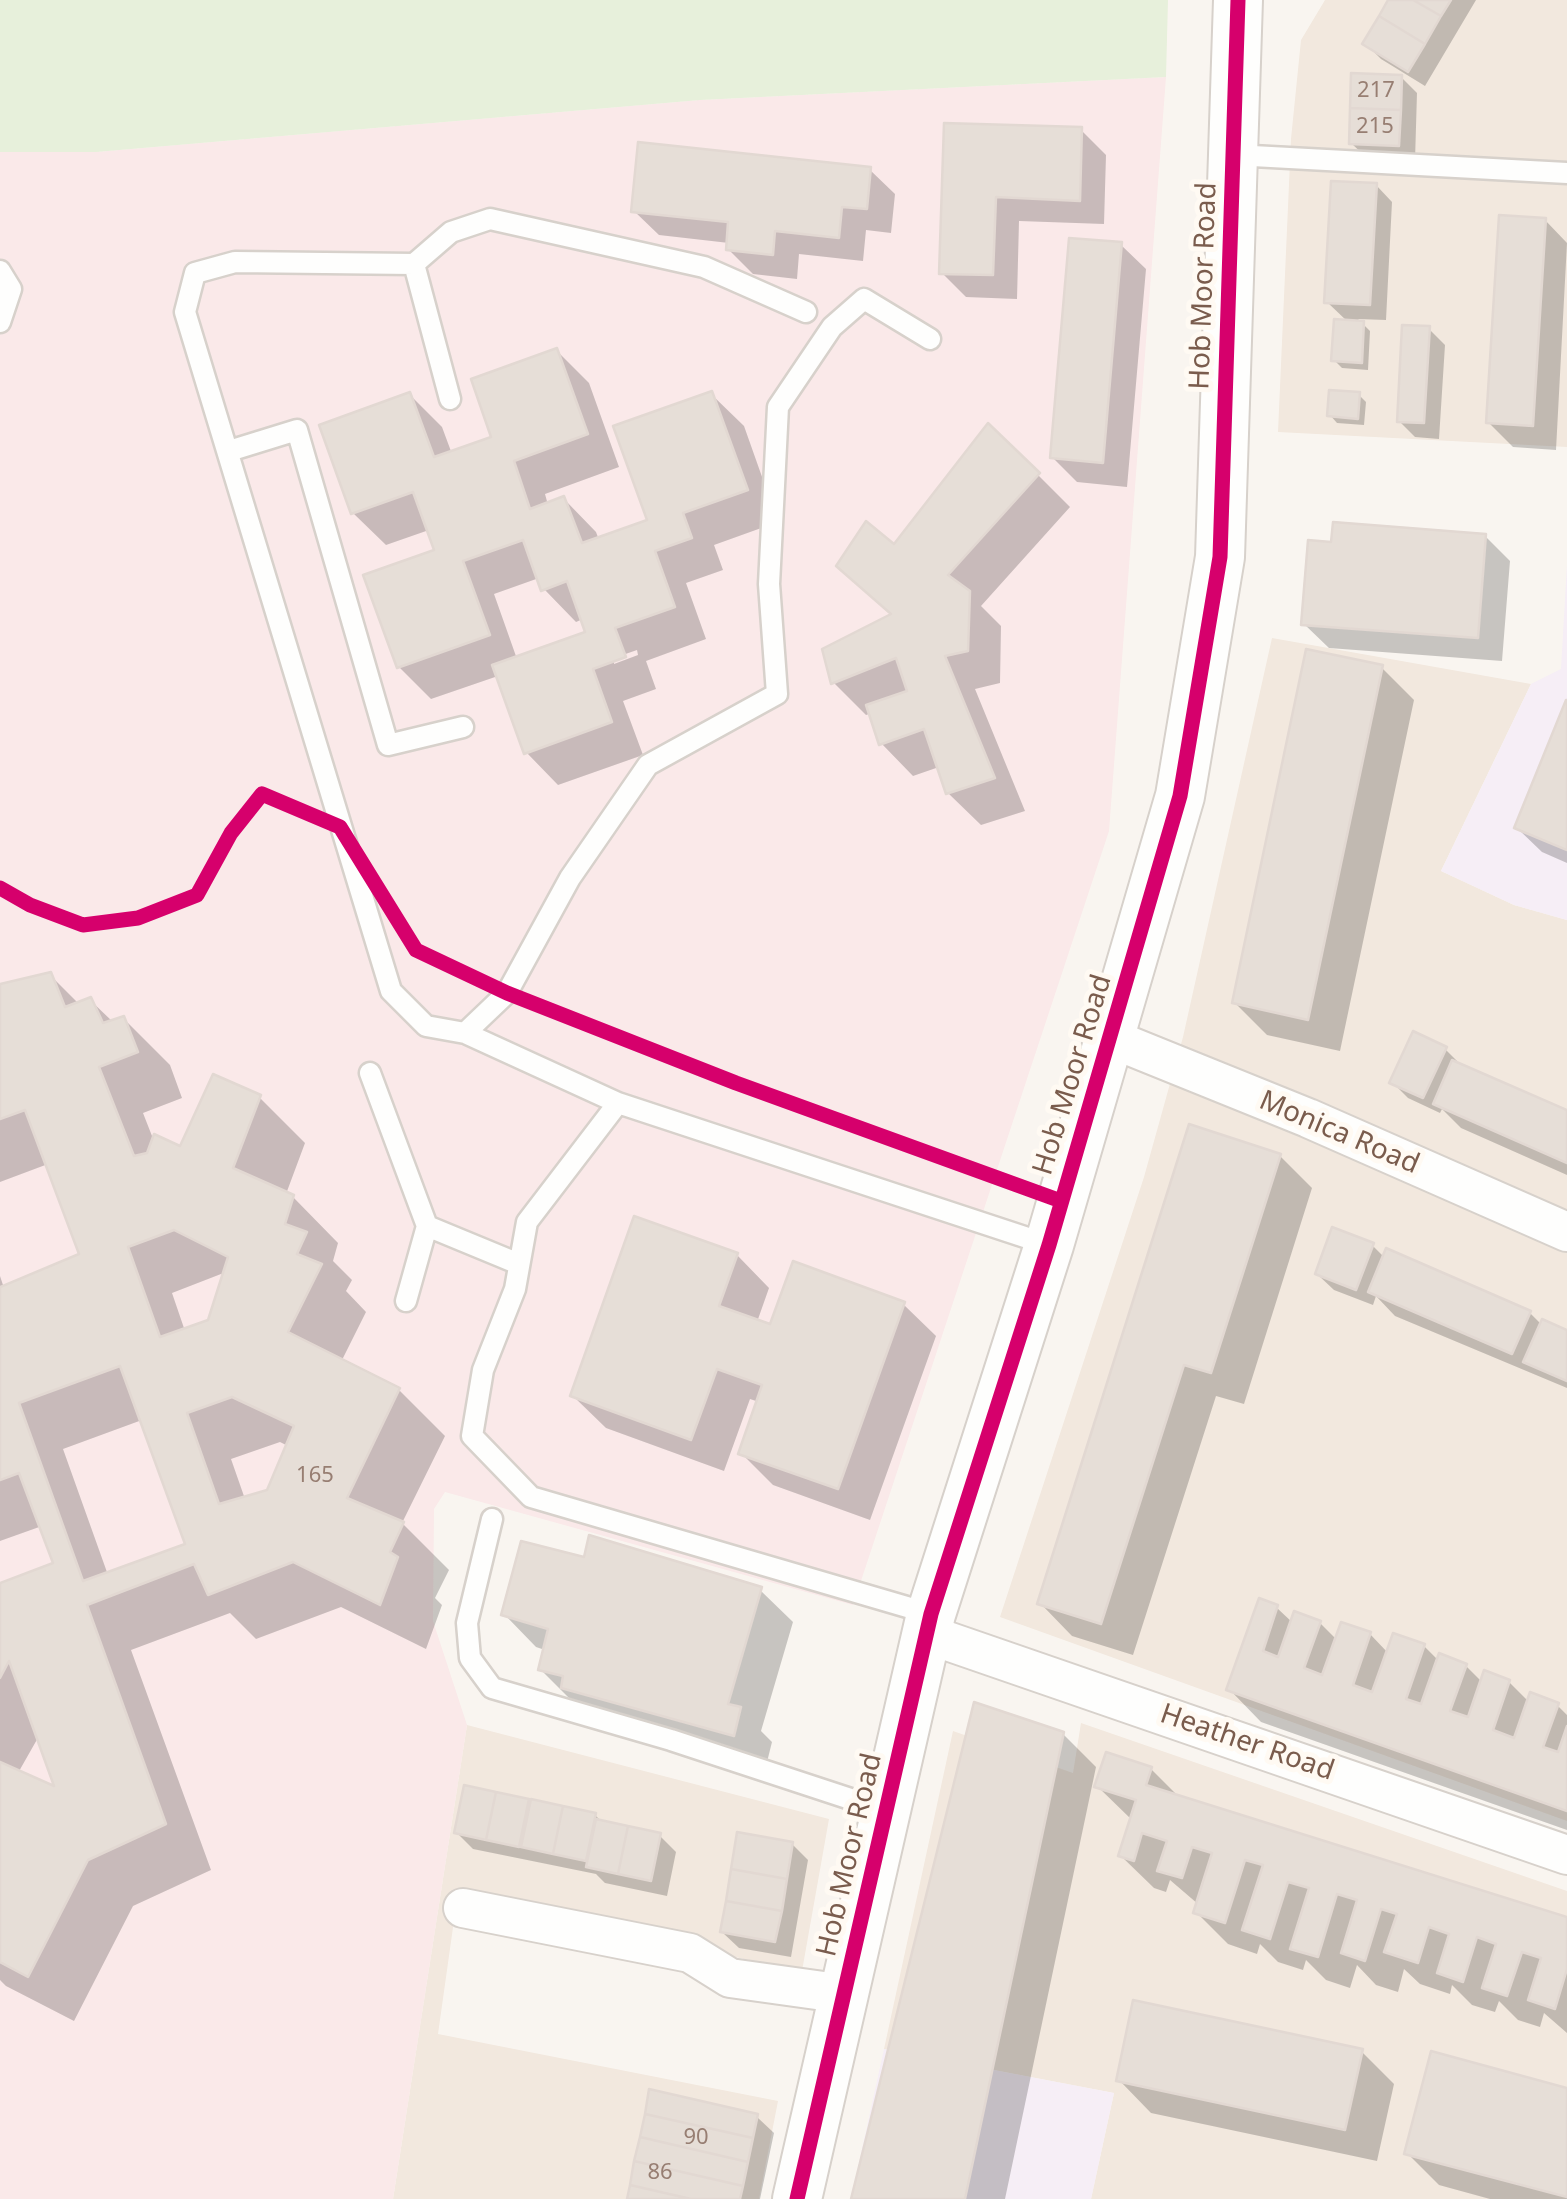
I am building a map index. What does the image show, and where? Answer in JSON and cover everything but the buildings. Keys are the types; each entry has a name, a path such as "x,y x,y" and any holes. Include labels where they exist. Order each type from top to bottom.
{"street":[{"name":"Hob Moor Road","path":"797,2199 929,1624 1048,1245 1180,796 1220,557 1238,0"},
{"name":"Monica Road","path":"1110,1038 1308,1118 1567,1232"},
{"name":"Heather Road","path":"929,1624 1567,1854"},
{"path":"464,1908 690,1953 730,1978 844,1994"}],"lane":[{"path":"1234,155 1567,174"},
{"path":"806,312 704,268 490,219 451,232 414,264 235,262 196,273 185,312 391,991 426,1026 466,1033 618,1103 1048,1245"},
{"path":"414,264 450,400"},
{"path":"0,271 10,289 0,322"},
{"path":"466,1033 507,993 570,878 648,765 778,694 769,584 778,407 832,326 864,299 930,338"},
{"path":"229,450 297,430 388,745 463,727"},
{"path":"370,1073 427,1226 406,1301"},
{"path":"618,1103 527,1222 515,1289 484,1370 472,1436 531,1497 929,1624"},
{"path":"427,1226 520,1264"},
{"path":"492,1519 467,1623 470,1658 492,1688 671,1740 884,1810"}],"shaded area":[{"path":"1325,0 1567,0 1567,447 1278,432 1291,139 1301,40"},
{"path":"1166,77 1109,831 853,1605 445,1492 434,1509 433,1621 467,1725 393,2199 0,2199 0,152 96,152 700,100"},
{"path":"1567,564 1567,920 1514,905 1441,871 1531,684 1561,669"},
{"path":"1272,638 1531,684 1441,871 1514,905 1567,920 1567,1821 1000,1617 1144,1177 1183,1037"},
{"path":"1081,1723 1567,1891 1567,2199 1091,2199 1114,2093 884,2049 953,1731 1073,1773"},
{"path":"467,1725 829,1819 802,1971 457,1899 438,2034 778,2101 759,2199 393,2199"},
{"path":"884,2049 1114,2093 1091,2199 851,2199"}],"green space":[{"path":"0,0 1168,0 1166,77 700,100 96,152 0,152"}],"cycle path":[{"path":"797,2199 931,1614 1049,1245 1180,796 1220,557 1238,0"},
{"path":"0,888 30,905 83,925 138,918 197,895 231,833 262,794 340,827 416,950 507,993 736,1083 1061,1201"}]}
